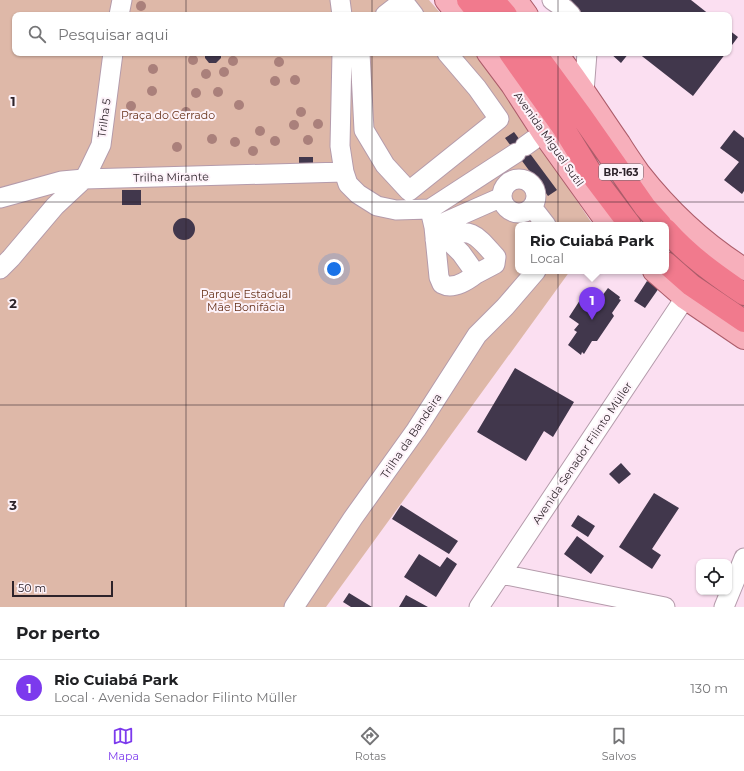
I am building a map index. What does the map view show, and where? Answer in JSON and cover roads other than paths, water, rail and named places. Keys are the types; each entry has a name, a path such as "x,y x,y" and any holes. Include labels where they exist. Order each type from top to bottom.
{"highway":[{"path":"468,0 478,12"},
{"path":"493,0 503,12"},
{"name":"BR-163","path":"512,56 553,131 593,176 628,222"},
{"name":"BR-163","path":"537,56 645,207 658,222"},
{"path":"669,234 677,243 710,271 744,294"},
{"path":"669,266 691,285 744,321"}],"main road":[{"path":"446,0 456,12"},
{"path":"516,0 525,12"},
{"name":"Avenida Miguel Sutil","path":"490,56 512,85 553,131 607,222"},
{"path":"558,56 639,173 664,202 694,231 729,260 744,269"},
{"path":"657,274 685,298 744,338"}],"street":[{"path":"120,12 122,0"},
{"path":"340,0 342,12"},
{"path":"552,0 568,12"},
{"path":"392,12 405,6"},
{"name":"Trilha 5","path":"84,179 100,145 113,56"},
{"path":"342,56 340,146 344,172 348,184 358,194 377,206 396,210 437,229 453,236 463,233 475,235 496,257 496,264 476,274 468,280 451,286 442,284 439,277 437,229 521,149 553,131"},
{"path":"360,56 364,130 384,165 409,191 499,119 477,88 450,56"},
{"path":"584,92 587,56"},
{"path":"340,146 364,130"},
{"name":"Trilha Mirante","path":"0,198 62,181 84,179 344,172"},
{"path":"0,269 55,206 84,179"},
{"path":"516,179 524,179 531,183 536,189 537,197 535,204 530,210 523,213 515,213 508,209 502,197 504,188 509,182 516,179"},
{"path":"437,229 502,197"},
{"path":"532,207 544,222"},
{"path":"437,229 461,253 476,274"},
{"name":"Trilha da Bandeira","path":"294,607 353,518 416,430 477,335 506,307 534,274"},
{"name":"Avenida Senador Filinto Müller","path":"479,607 685,298"},
{"path":"724,607 744,558"},
{"path":"501,574 599,601 665,607"}],"place":[{"name":"Rio Cuiabá Park","path":"592,320"}],"park label":[{"name":"Praça do Cerrado","path":"168,115"},
{"name":"Parque Estadual Mãe Bonifácia","path":"246,300"}]}
